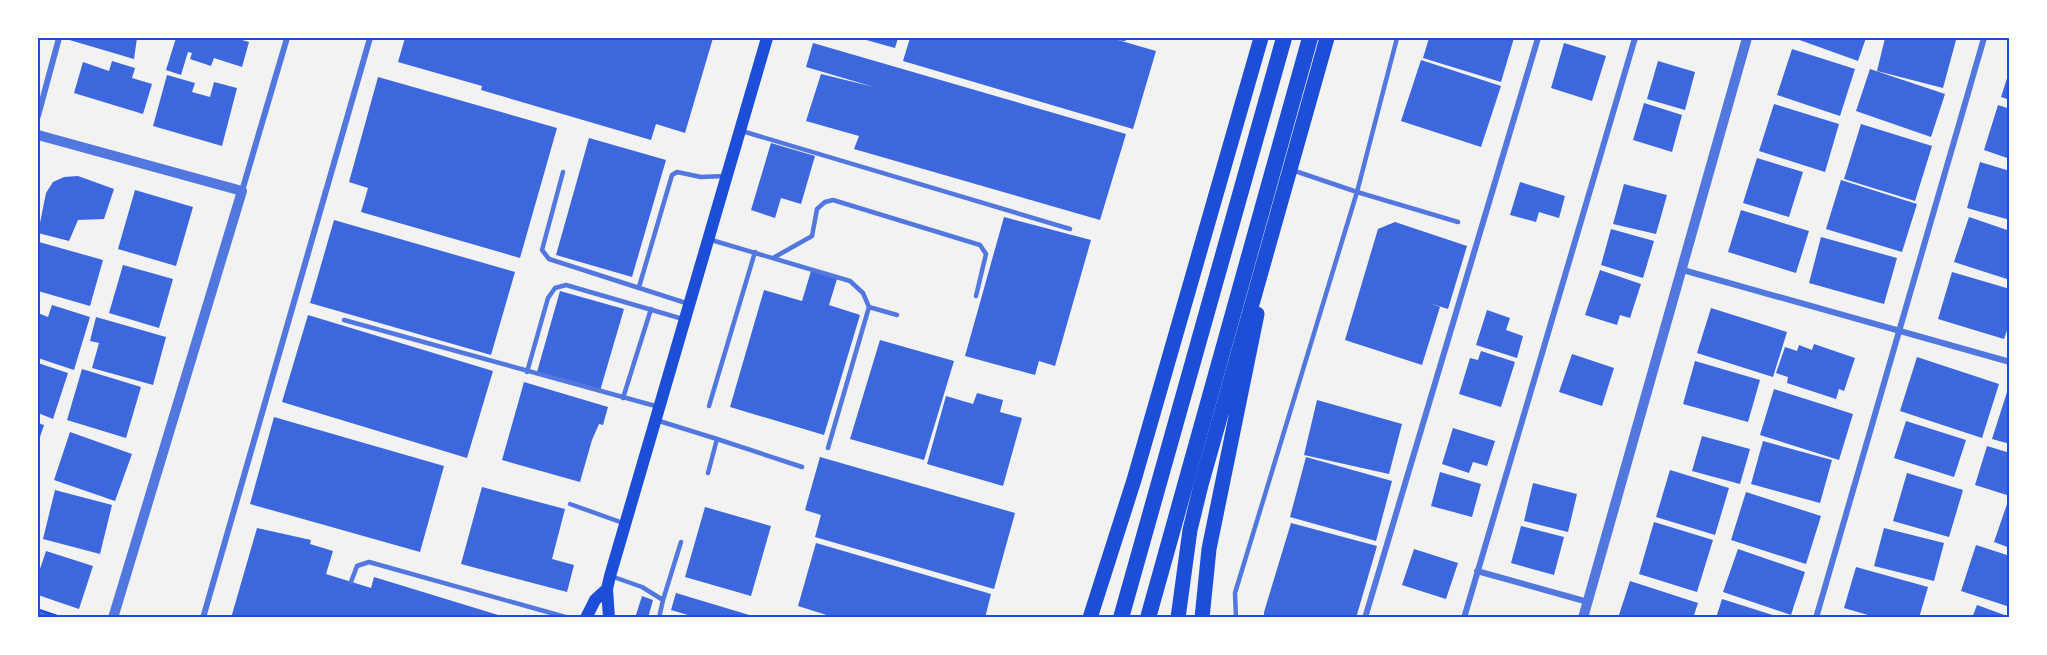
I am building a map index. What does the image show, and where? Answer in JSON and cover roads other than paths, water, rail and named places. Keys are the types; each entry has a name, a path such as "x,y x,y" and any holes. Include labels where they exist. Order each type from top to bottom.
{"highway":[{"path":"1089,618 1134,480 1261,38"},
{"path":"1119,618 1282,38"},
{"path":"1148,618 1310,38"},
{"path":"1178,618 1190,530 1201,485 1327,38"},
{"path":"1202,618 1209,549 1281,196"}],"main road":[{"path":"609,618 607,589 610,576 767,38"},
{"path":"586,618 595,600 607,589"}],"street":[{"path":"38,116 59,38"},
{"path":"113,618 287,38"},
{"path":"203,618 370,38"},
{"path":"1365,618 1538,38"},
{"path":"1464,618 1635,38"},
{"path":"1583,618 1747,38"},
{"path":"1816,618 1984,38"},
{"path":"38,135 242,191"},
{"path":"1683,270 2010,362"},
{"path":"1478,571 1588,602"}],"lane":[{"path":"1236,618 1235,593 1357,192 1397,38"},
{"path":"740,130 1070,229"},
{"path":"1289,169 1458,222"},
{"path":"563,172 542,250 549,259 688,304"},
{"path":"639,287 672,175 677,172 700,177 726,176"},
{"path":"773,258 812,236 817,209 825,202 833,200 980,245 986,254 975,296"},
{"path":"708,239 850,281 863,293 869,306 828,448"},
{"path":"709,406 755,252"},
{"path":"527,372 548,298 555,288 566,285 684,319"},
{"path":"869,306 897,315"},
{"path":"623,398 651,309"},
{"path":"344,320 617,396 717,439 802,466"},
{"path":"708,473 717,439"},
{"path":"570,504 625,524"},
{"path":"659,618 681,542"},
{"path":"351,582 357,566 369,562 569,618"},
{"path":"610,576 642,587 663,600"}]}
